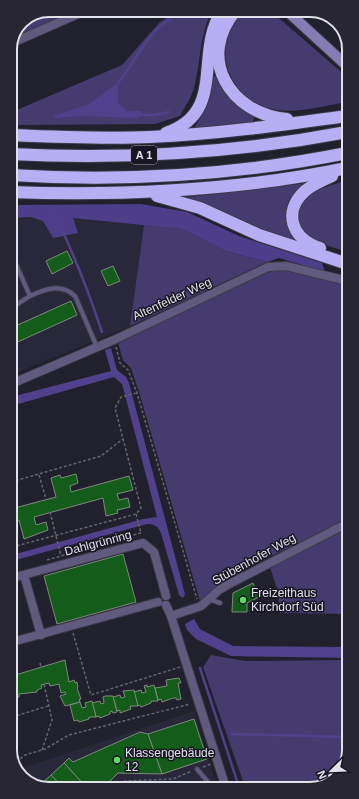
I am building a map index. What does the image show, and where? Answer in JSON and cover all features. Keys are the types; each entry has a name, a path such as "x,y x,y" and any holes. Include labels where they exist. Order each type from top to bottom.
{"highway":[{"path":"148,137 175,129 191,119 198,110 206,89 213,32 220,17"},
{"path":"231,17 226,25 219,49 222,72 231,90 247,107 266,116 314,121"},
{"path":"17,135 148,137 186,135 342,117"},
{"name":"A 1","path":"17,154 127,156 190,153 278,144 342,133"},
{"name":"A 1","path":"17,175 129,177 193,174 251,168 342,154"},
{"path":"17,192 140,193 259,183 342,170"},
{"path":"342,171 322,180 304,192 297,201 293,211 292,220 294,228 306,242 342,255"},
{"path":"140,193 187,204 259,235 342,262"}],"main road":[{"path":"294,17 342,61"}],"street":[{"path":"18,40 71,17"},
{"name":"Altenfelder Weg","path":"17,381 116,339 268,267 286,266 342,280"},
{"name":"Stübenhofer Weg","path":"171,616 199,606 231,583 342,527"},
{"name":"Dahlgrünring","path":"17,577 143,543 154,552 166,596"},
{"path":"24,575 41,635"},
{"path":"158,602 160,596 166,596 168,601 166,605 171,616 224,782"},
{"path":"17,641 158,602 160,605 166,605"}],"lane":[{"path":"17,267 30,296"},
{"path":"17,304 30,296 51,288 62,288 72,293 76,298 97,347"},
{"path":"209,599 220,603"},
{"path":"197,769 208,782"}],"path":[{"path":"116,339 116,353 120,363 128,370 136,394 199,606"},
{"path":"17,546 136,514 141,508 115,408 121,397 136,394"},
{"path":"17,480 101,456 123,438"},
{"path":"39,474 46,499"},
{"path":"50,512 61,556 141,533 136,514"},
{"path":"71,626 90,695 186,666"},
{"path":"42,750 52,720 44,684"},
{"path":"19,761 21,758 42,750 68,735 198,702"},
{"path":"17,716 49,706"},
{"path":"124,782 173,779 217,761"}],"shaded area":[{"path":"45,17 63,17 20,35 33,21"},
{"path":"168,17 209,17 202,40 194,88 190,99 180,116 155,124 17,125 17,110 122,65 159,23"},
{"path":"240,17 278,17 342,73 342,103 312,109 286,111 260,105 246,96 235,84 228,69 225,54 227,38 234,23"},
{"path":"214,76 220,79 235,102 255,116 252,123 193,130 204,111"},
{"path":"118,83 118,103 126,111 141,111 144,115 137,118 82,116 54,118 54,116 89,104"},
{"path":"342,182 342,250 310,240 301,230 297,219 298,208 310,192"},
{"path":"308,183 292,199 301,245 191,201 188,197"},
{"path":"141,204 187,212 239,236 322,263 325,272 279,258 267,262 225,251 182,229 73,218 78,233 53,238 43,221 31,217 17,218 17,205"},
{"path":"31,217 43,221 73,218 144,225 130,326 17,373 17,218"},
{"path":"144,225 182,229 225,251 267,262 130,326"},
{"path":"278,269 342,284 342,524 253,565 217,588 200,601 139,392 131,368 123,360 118,343 261,274"},
{"path":"111,348 117,370 126,377 129,383 185,594 183,598 179,595 161,533 156,526 152,524 147,524 17,560 17,554 143,519 157,517 122,384 114,377 17,404 17,395 111,371 105,350"},
{"path":"342,531 342,614 280,613 278,592 269,564"},
{"path":"194,619 200,629 233,646 342,647 342,658 231,656 196,639 187,630 185,624"},
{"path":"211,655 245,661 342,660 342,754 338,766 324,779 314,782 243,782 203,667"},
{"path":"194,711 215,782 47,782 33,778 26,771 25,767"}],"building":[{"path":"67,251 73,263 52,274 46,261"},
{"path":"113,266 120,281 108,286 101,271"},
{"path":"71,301 77,315 17,342 17,325"},
{"path":"76,474 78,483 70,486 71,492 129,476 133,490 117,494 119,500 128,498 130,507 117,510 118,513 106,516 103,498 34,517 36,525 46,522 48,530 24,539 19,520 17,520 17,507 56,497 51,478 60,475 61,478"},
{"path":"123,554 136,602 57,624 44,576"},
{"name":"Freizeithaus Kirchdorf Süd","path":"253,583 259,597 247,603 247,612 232,612 233,593"},
{"path":"65,660 69,682 74,680 75,683 77,682 77,688 81,699 79,699 80,702 65,706 60,696 66,694 65,692 61,693 59,684 50,686 49,683 41,685 42,688 37,690 37,692 19,694 19,697 17,698 17,674"},
{"path":"179,678 181,683 178,683 181,699 177,700 176,698 173,698 162,702 161,699 158,700 155,688 167,686 166,680"},
{"path":"147,685 147,687 154,685 158,701 151,701 151,703 141,707 140,705 137,706 134,692 141,690 142,693 146,692 144,686"},
{"path":"134,690 138,706 130,706 131,709 120,713 120,710 117,711 113,697 120,695 121,698 125,697 123,691"},
{"path":"113,696 117,712 113,713 112,711 110,714 100,718 99,716 96,717 92,703 100,701 101,704 104,703 103,697"},
{"path":"92,701 96,717 89,717 89,719 79,722 78,720 74,721 70,705 80,702 82,708 86,707 85,703"},
{"path":"194,719 207,759 162,774 148,734"},
{"name":"Klassengebäude 12","path":"140,732 148,734 162,774 118,773 109,782 82,782 64,763 69,758 73,762"},
{"path":"64,763 82,782 58,782 51,775"},
{"path":"51,775 58,782 47,782 44,781"}],"waterway":[{"path":"118,83 154,32 173,17"},
{"path":"144,115 169,112"},
{"path":"51,208 79,269 102,332"},
{"path":"200,668 237,782"},
{"path":"231,734 342,737"}],"place":[{"name":"Freizeithaus Kirchdorf Süd","path":"243,600"},
{"name":"Klassengebäude 12","path":"117,760"}]}
